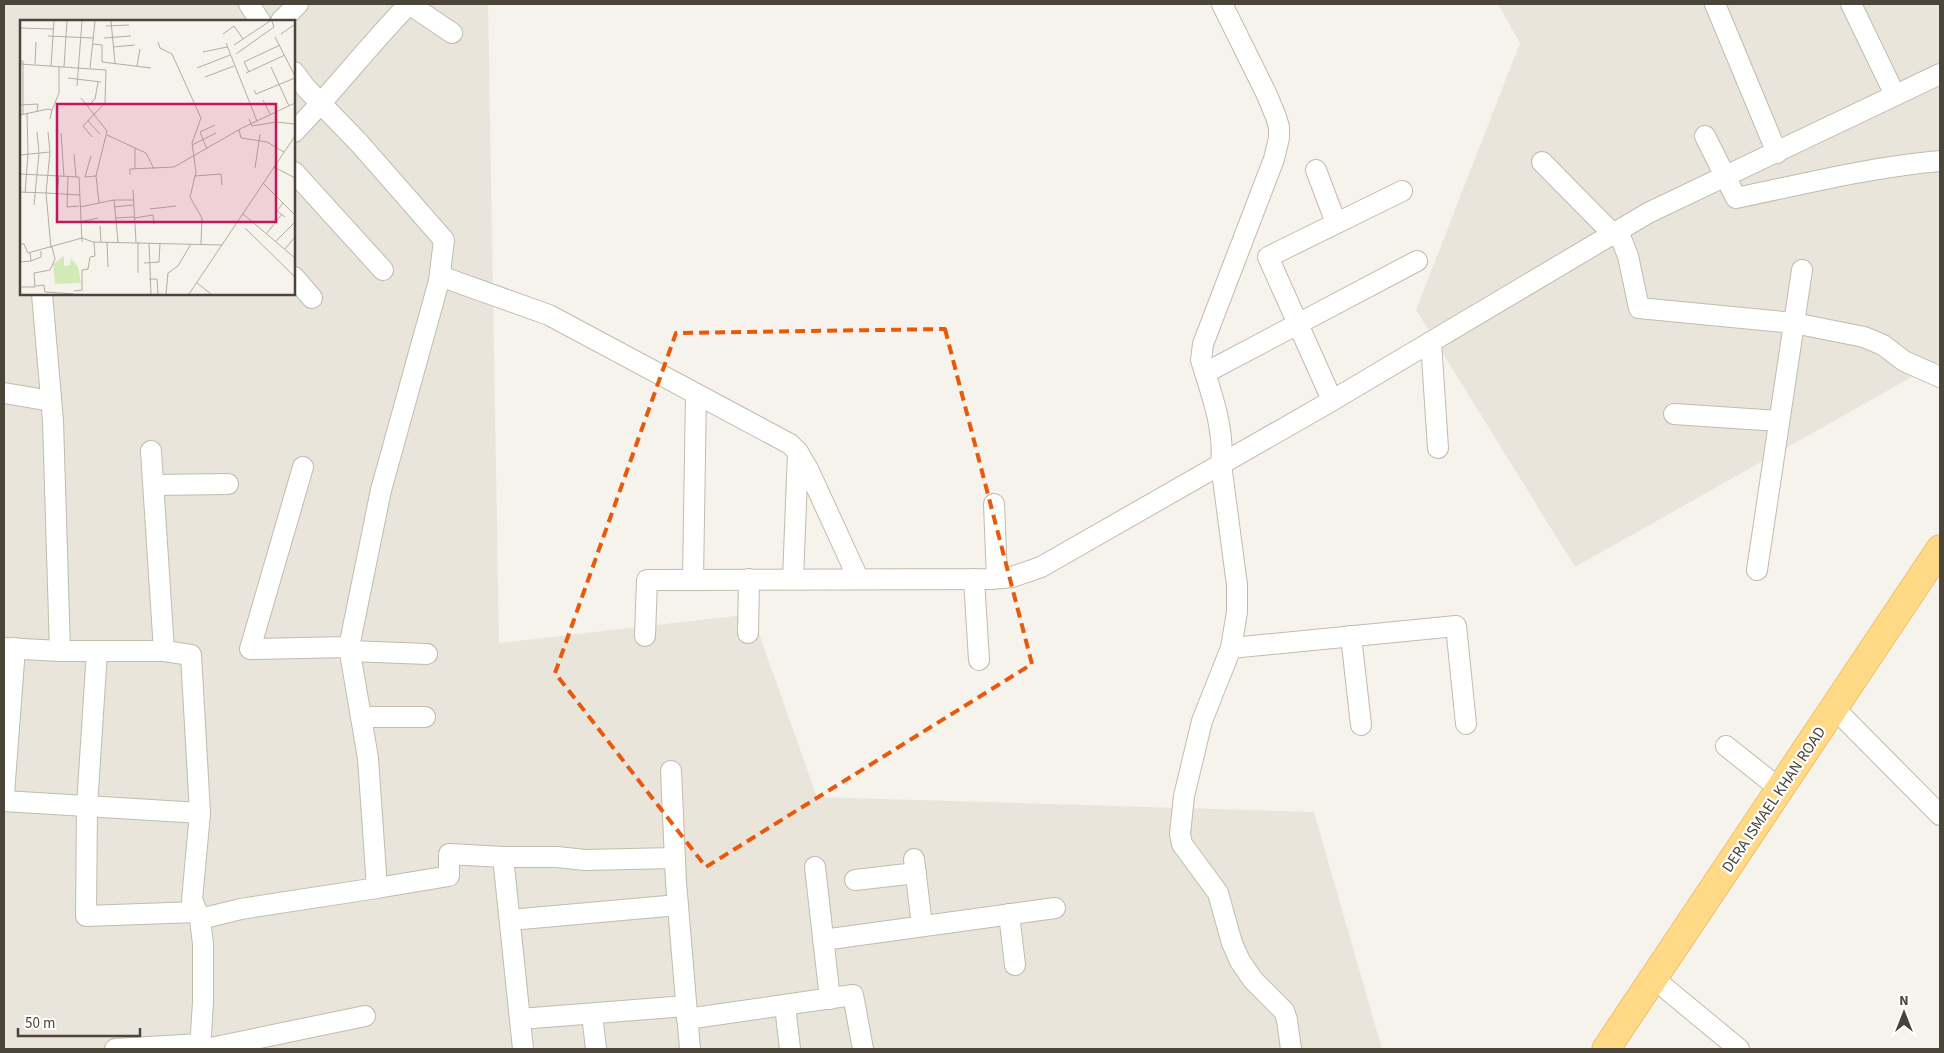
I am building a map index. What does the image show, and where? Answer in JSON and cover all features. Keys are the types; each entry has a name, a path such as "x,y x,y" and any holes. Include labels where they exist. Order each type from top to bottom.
{"highway":[{"name":"DERA ISMAEL KHAN ROAD","path":"1606,1049 1834,708 1937,560"}],"street":[{"path":"249,4 259,20"},
{"path":"282,20 298,4"},
{"path":"295,131 322,104 352,66 409,4 452,33"},
{"path":"1222,4 1267,95 1278,127 1279,138 1274,159 1202,344 1201,360 1219,426 1222,450 1221,464 1237,585 1237,612 1230,648 1202,720 1184,796 1180,834 1182,844 1218,893 1232,943 1240,961 1254,980 1284,1011 1291,1049"},
{"path":"1714,4 1777,153"},
{"path":"1851,4 1895,95"},
{"path":"295,73 444,240 440,276 381,490 350,649 368,758 377,888"},
{"path":"645,636 646,580 974,579 1012,577 1041,567 1332,400 1648,213 1940,74"},
{"path":"1705,136 1736,198 1846,173 1901,164 1940,161"},
{"path":"1542,162 1615,232 1628,256 1639,308 1794,323 1864,337 1883,345 1904,361 1940,377"},
{"path":"1316,170 1336,224"},
{"path":"295,173 383,270"},
{"path":"1332,400 1268,257 1402,191"},
{"path":"1205,373 1417,261"},
{"path":"1757,570 1802,270"},
{"path":"440,276 549,315 790,444 798,452 808,469 858,578"},
{"path":"295,278 312,298"},
{"path":"42,295 51,401 60,650"},
{"path":"1431,342 1438,448"},
{"path":"4,393 51,401"},
{"path":"693,580 696,394"},
{"path":"1674,414 1779,421"},
{"path":"151,451 164,651"},
{"path":"792,579 798,452"},
{"path":"303,467 250,649 350,649 427,654"},
{"path":"154,485 228,484"},
{"path":"994,504 997,578"},
{"path":"974,579 979,660"},
{"path":"748,633 750,580"},
{"path":"1230,648 1456,626 1466,724"},
{"path":"1351,636 1361,725"},
{"path":"4,794 9,648 164,651 191,655 200,813 192,900 199,916 203,944 202,1048"},
{"path":"97,650 87,806 86,916 199,916 449,876 449,854 557,857 585,860 675,858"},
{"path":"1834,708 1940,815"},
{"path":"361,717 425,717"},
{"path":"1726,746 1780,789"},
{"path":"671,771 678,905 690,1049"},
{"path":"4,801 200,813"},
{"path":"503,857 523,1049"},
{"path":"855,880 915,866 922,926"},
{"path":"815,867 830,999"},
{"path":"510,920 678,905"},
{"path":"823,940 1055,908"},
{"path":"1009,914 1015,965"},
{"path":"1654,978 1739,1049"},
{"path":"520,1019 592,1014 687,1013 785,1006 853,995 863,1049"},
{"path":"785,1006 790,1049"},
{"path":"592,1014 596,1049"},
{"path":"115,1049 202,1048 365,1016"}],"highlighted area":[{"path":"945,329 1032,664 706,867 555,673 676,333"}],"shaded area":[{"path":"4,4 488,4 499,643 752,614 817,797 1314,812 1382,1049 4,1049"},
{"path":"1498,4 1940,4 1940,361 1575,567 1416,310 1520,43"}]}
